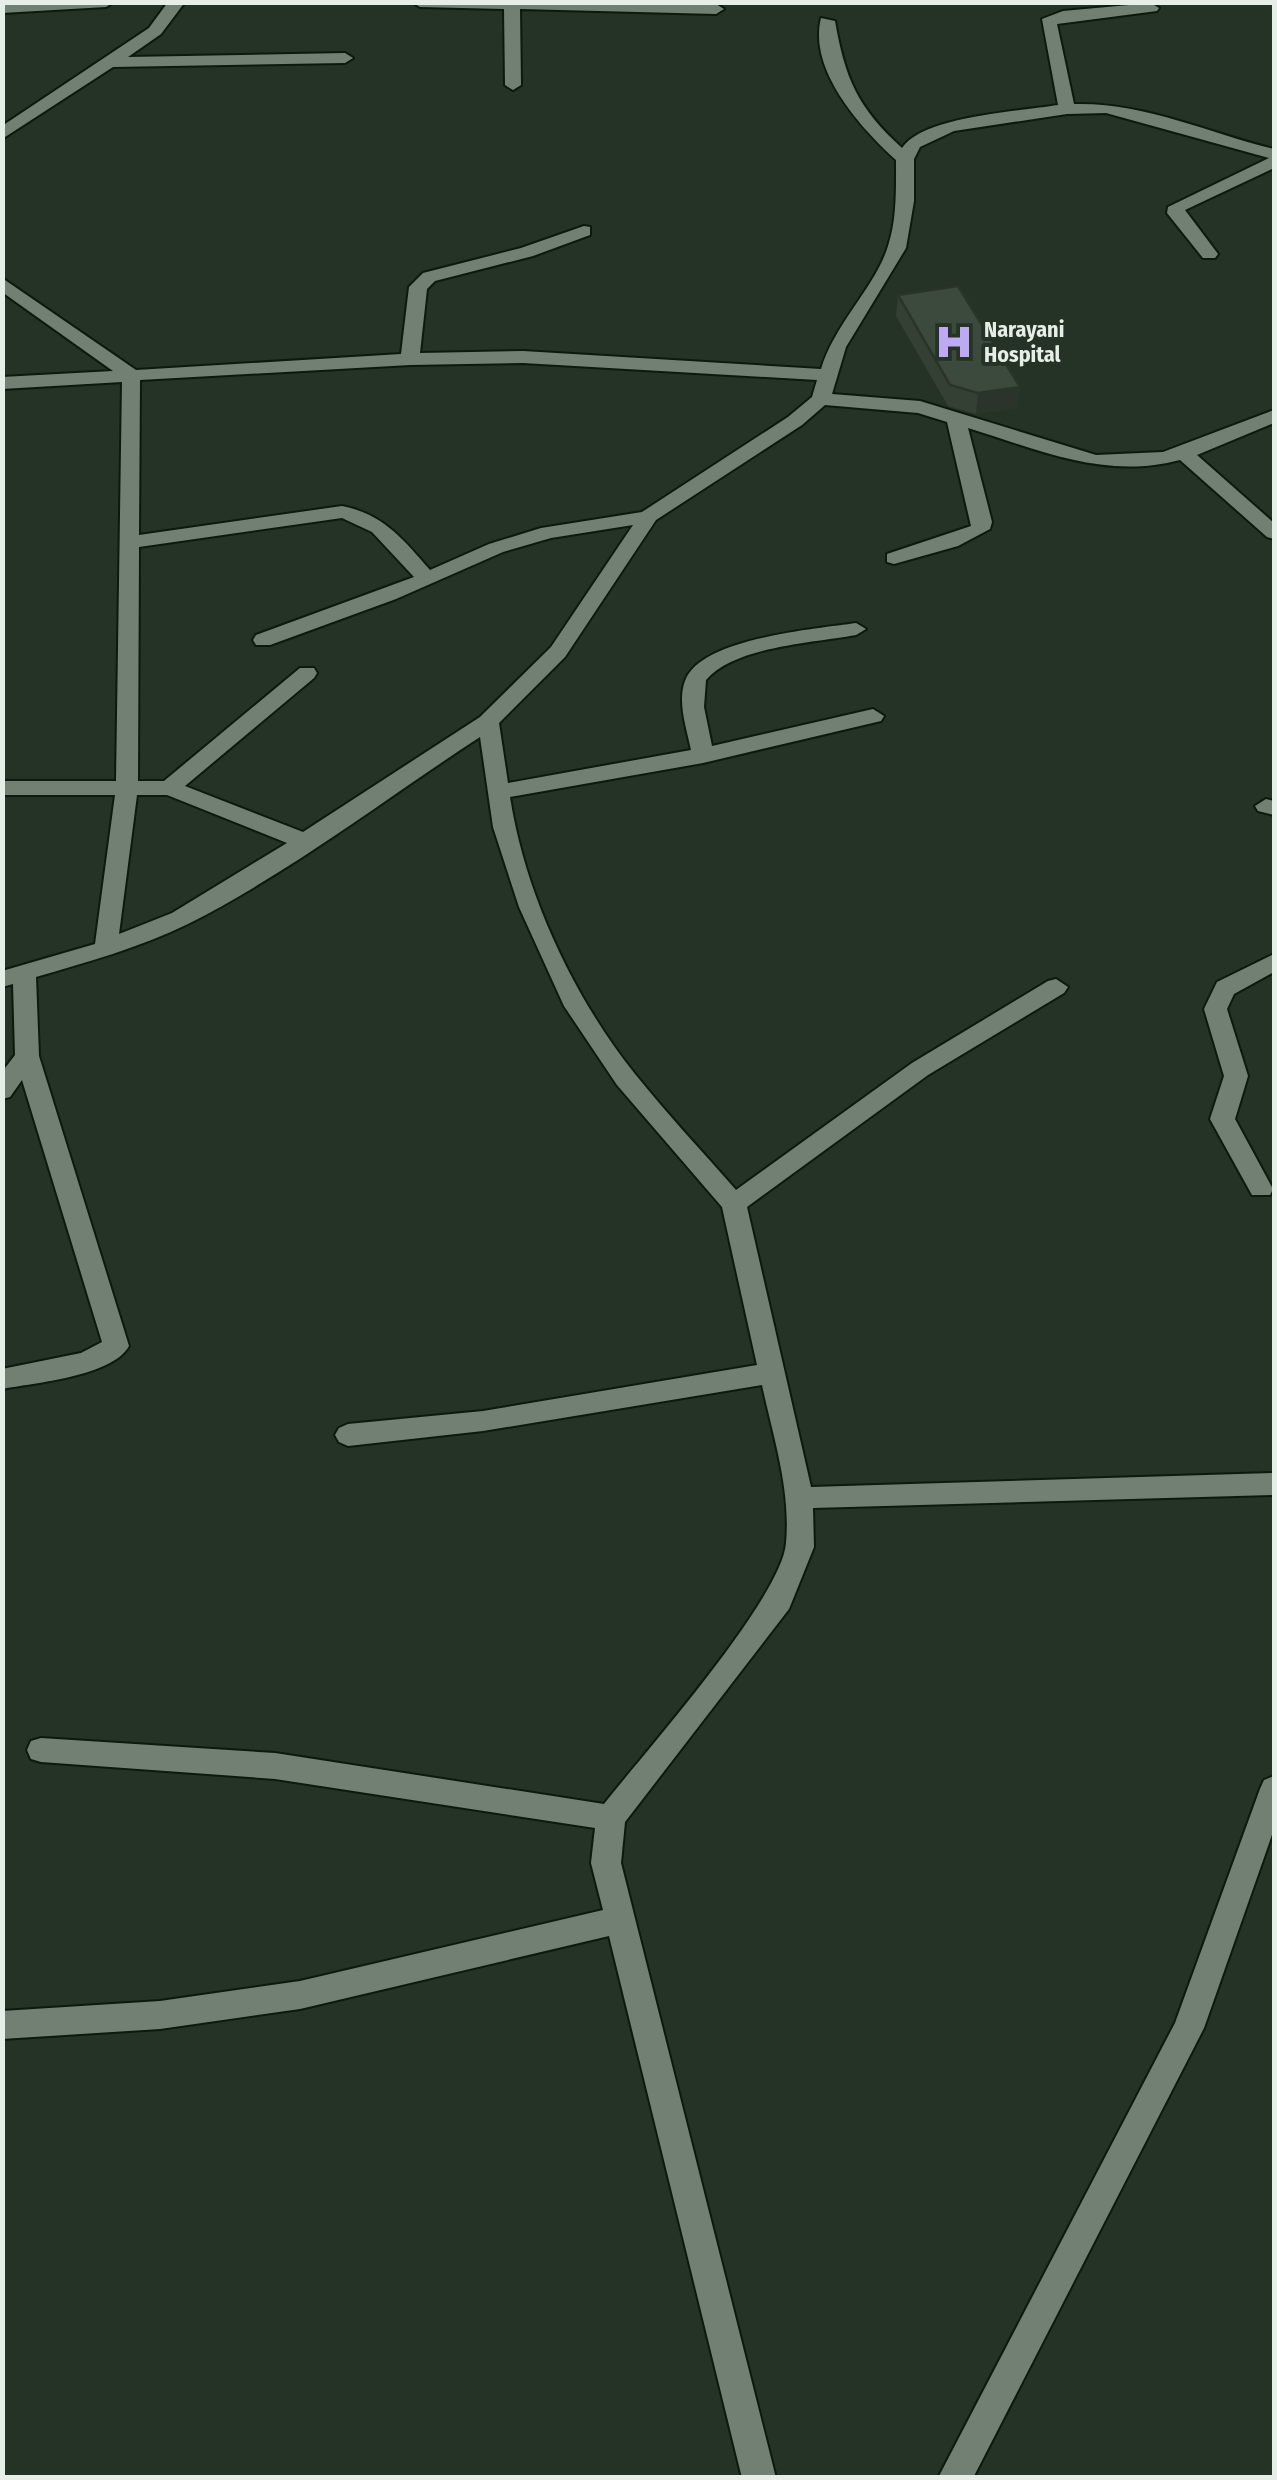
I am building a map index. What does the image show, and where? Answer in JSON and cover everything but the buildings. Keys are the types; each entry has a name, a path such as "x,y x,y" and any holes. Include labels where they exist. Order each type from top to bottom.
{"street":[{"path":"2,8 106,2"},
{"path":"2,134 155,31 177,2"},
{"path":"420,2 716,9"},
{"path":"512,5 513,85"},
{"path":"1067,110 1048,22 1063,16 1151,8"},
{"path":"827,20 842,89 860,120 905,159"},
{"path":"107,62 345,58"},
{"path":"2,1379 87,1362 116,1346 27,1056 13,976 106,948 180,918 488,722 558,652 648,518 795,421 821,399 837,347 897,248 905,201 905,159 913,144 932,132 1067,110 1106,108 1274,154"},
{"path":"1209,254 1176,213 1177,207 1274,162"},
{"path":"410,360 418,287 429,277 527,252 584,232"},
{"path":"2,283 131,375"},
{"path":"2,383 410,360 562,358 828,374"},
{"path":"106,948 128,788 131,375"},
{"path":"821,399 920,407 1094,461 1123,465 1185,454 1274,416"},
{"path":"894,558 951,542 980,529 956,418"},
{"path":"1185,454 1274,533"},
{"path":"129,542 357,513 372,519 427,579"},
{"path":"264,640 427,579 496,548 548,532 648,518"},
{"path":"703,756 694,696 702,668 728,654 856,629"},
{"path":"170,788 308,673"},
{"path":"499,792 703,756 873,716"},
{"path":"488,722 504,827 530,907 576,1006 625,1080 734,1204 800,1498 800,1547 779,1601 611,1818 606,1862 735,2368 759,2478"},
{"path":"2,788 170,788 304,842"},
{"path":"1261,1189 1224,1126 1221,1110 1236,1071 1216,1012 1216,999 1225,988 1274,962"},
{"path":"734,1204 920,1069 1056,986"},
{"path":"2,1091 27,1056"},
{"path":"348,1434 483,1420 772,1374"},
{"path":"800,1498 1274,1484"},
{"path":"41,1750 275,1766 611,1818"},
{"path":"955,2478 1189,2028 1274,1789"},
{"path":"2,2025 160,2015 300,1994 618,1920"}],"place":[{"name":"Narayani Hospital","path":"954,342"}]}
